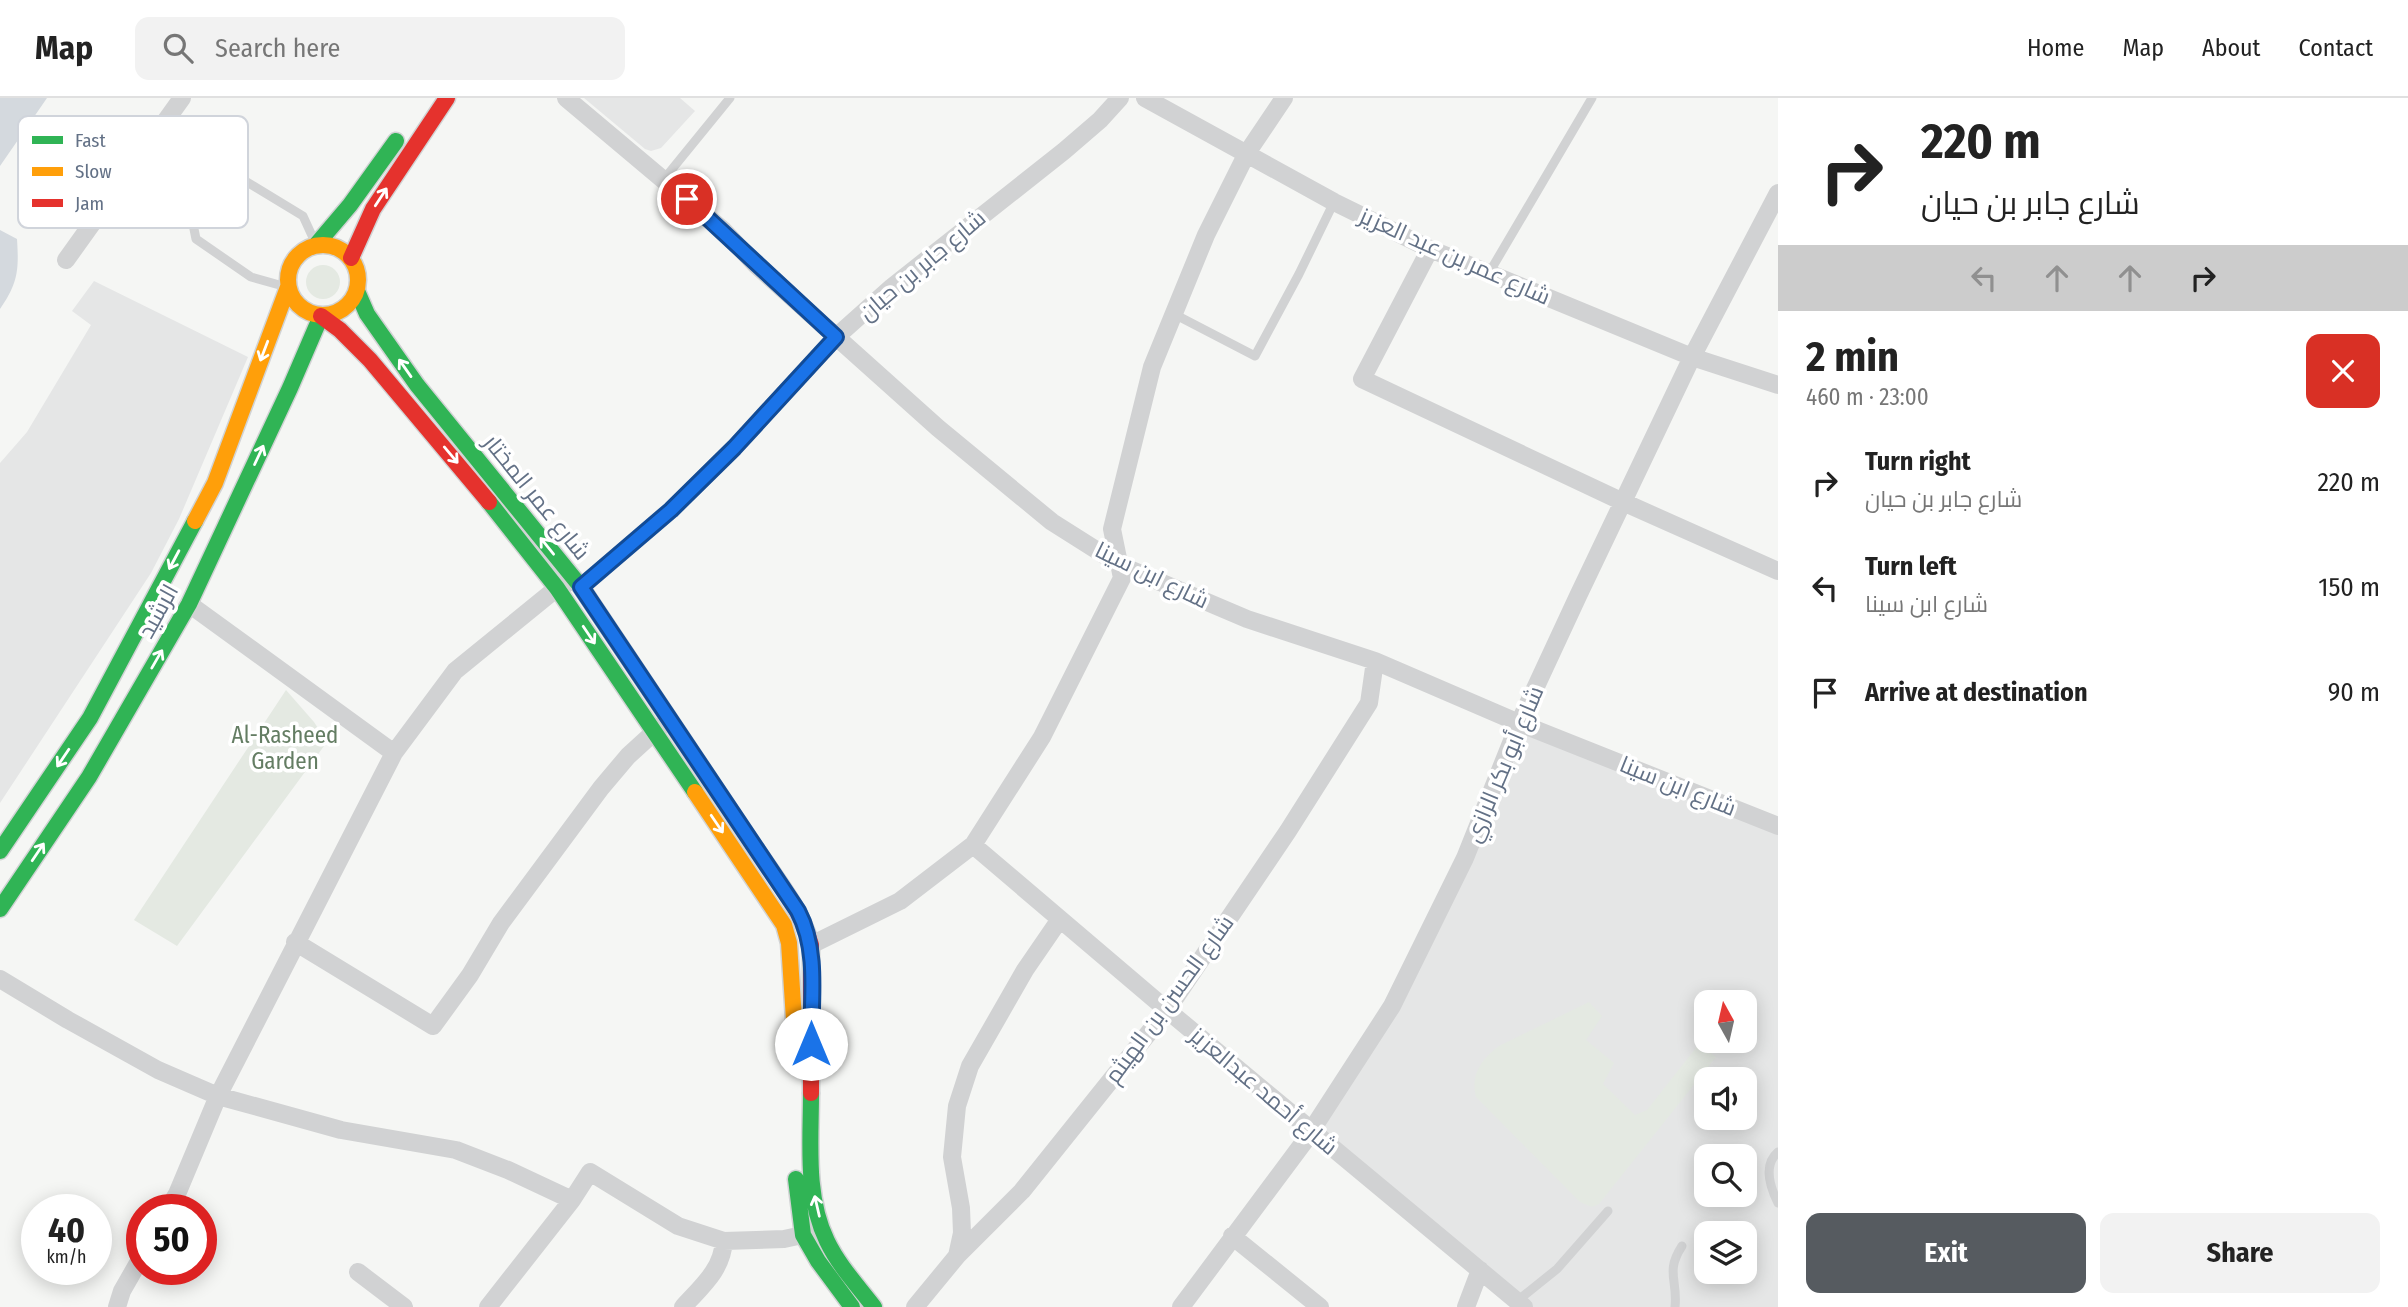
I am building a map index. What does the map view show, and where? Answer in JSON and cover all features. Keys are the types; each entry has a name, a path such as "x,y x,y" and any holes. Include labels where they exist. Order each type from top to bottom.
{"main road":[{"path":"351,258 373,209 447,98"},
{"path":"316,245 342,250 351,258 359,280 352,302 343,310 321,316 300,307 292,298 288,287 291,264 298,255 316,245 350,205 407,124"},
{"name":"الرشيد","path":"0,851 89,718 215,483 288,287"},
{"name":"شارع عمر المختار","path":"357,291 367,314 417,385 578,584 798,911 811,945 811,1169 815,1202 822,1231 843,1267 874,1307"},
{"name":"الرشيد","path":"0,909 89,777 189,604 321,316"},
{"name":"شارع عمر المختار","path":"321,316 340,330 370,360 457,462 557,588 784,925 789,943 795,1016 796,1181 803,1235 818,1261 852,1307"}],"street":[{"path":"169,116 182,98"},
{"name":"شارع ابن سينا","path":"566,98 723,230 756,265 938,428 1052,522 1120,565 1247,619 1375,661 1519,723 1778,826"},
{"name":"شارع جابر بن حيان","path":"175,1194 218,1096 394,754 455,671 557,588 578,584 671,510 734,448 836,337 892,287 1100,120 1120,98"},
{"name":"شارع عمر بن عبد العزيز","path":"1145,98 1334,202 1430,249 1692,357 1778,385"},
{"path":"811,945 900,901 973,845 1042,737 1122,578 1112,529 1152,367 1206,235 1247,153 1284,98"},
{"name":"شارع أبو بكر الرازي","path":"1181,1307 1311,1130 1392,1006 1465,858 1519,723 1623,502 1692,357 1778,193"},
{"path":"65,260 88,228"},
{"path":"1430,249 1362,379 1623,502 1778,571"},
{"path":"189,604 394,754"},
{"name":"شارع الحسن بن الهيثم","path":"915,1307 957,1256 1022,1191 1167,1010 1288,831 1369,703 1375,661"},
{"path":"295,942 433,1026 470,975 501,923 601,788 628,755 670,719"},
{"name":"شارع أحمد عبدالعزيز","path":"973,845 1521,1304"},
{"path":"957,1256 962,1233 961,1208 952,1157 957,1106 970,1066 1025,970 1060,919"},
{"path":"0,979 158,1070 218,1096 341,1130 456,1150 508,1170 572,1200"},
{"path":"488,1307 572,1200 590,1172 678,1226 724,1241 784,1239 822,1231"},
{"path":"1232,1236 1320,1307"},
{"path":"683,1307 715,1273 723,1255 724,1241"},
{"path":"1466,1307 1480,1270"},
{"path":"358,1272 404,1307"},
{"path":"117,1307 126,1284"}],"lane":[{"path":"664,179 730,98"},
{"path":"1489,273 1591,98"},
{"path":"248,183 303,216 316,245"},
{"path":"1174,314 1255,356 1334,202"},
{"path":"195,228 196,239 251,277 288,287"},
{"path":"1778,1152 1770,1161 1769,1170 1778,1203"},
{"path":"1521,1304 1557,1269 1608,1212"},
{"path":"1675,1307 1672,1272 1674,1259 1682,1246"}],"shaded area":[{"path":"0,98 47,98 35,116 18,116 18,140 0,166"},
{"path":"584,98 680,98 695,111 661,148 651,151 645,149"},
{"path":"0,230 17,239 18,259 14,284 0,309"},
{"path":"94,281 248,357 179,519 151,573 0,803 0,463 27,432 91,325 72,311"},
{"path":"1532,734 1778,833 1778,1307 1533,1307 1321,1127 1517,741"}],"green space":[{"path":"323,265 335,270 340,282 335,294 323,299 311,294 306,282 311,270"},
{"name":"Al-Rasheed Garden","path":"286,690 314,722 327,742 177,946 134,920"},
{"path":"1589,1002 1602,1016 1586,1040 1614,1063 1603,1084 1635,1115 1647,1110 1694,1050 1694,1054 1712,1054 1716,1057 1708,1067 1694,1067 1694,1085 1599,1204 1592,1207 1580,1202 1476,1097 1476,1074 1487,1056 1499,1046"}],"traffic: fast":[{"path":"316,245 350,205 396,141"},
{"path":"357,291 367,314 417,385 581,587 756,849"},
{"path":"0,909 89,777 189,604 321,316"},
{"path":"489,502 557,588 695,792"},
{"path":"0,851 90,718 195,521"},
{"path":"811,1093 812,1187 820,1224 837,1259 874,1307"},
{"path":"796,1179 803,1235 818,1261 852,1307"}],"traffic: slow":[{"path":"316,245 330,245 343,251 352,260 358,280 356,293 348,305 330,315 316,315 303,309 294,300 288,287 288,273 294,260 303,251 316,245"},
{"path":"195,521 215,483 288,287"},
{"path":"695,792 784,925 789,943 795,1035"}],"traffic: jam":[{"path":"351,258 373,209 447,98"},
{"path":"321,316 340,330 370,360 489,502"},
{"path":"756,849 795,907 811,945 811,1093"}],"route":[{"path":"687,199 836,337 734,448 671,510 596,577 581,587 798,911 811,945 811,1044"}]}
